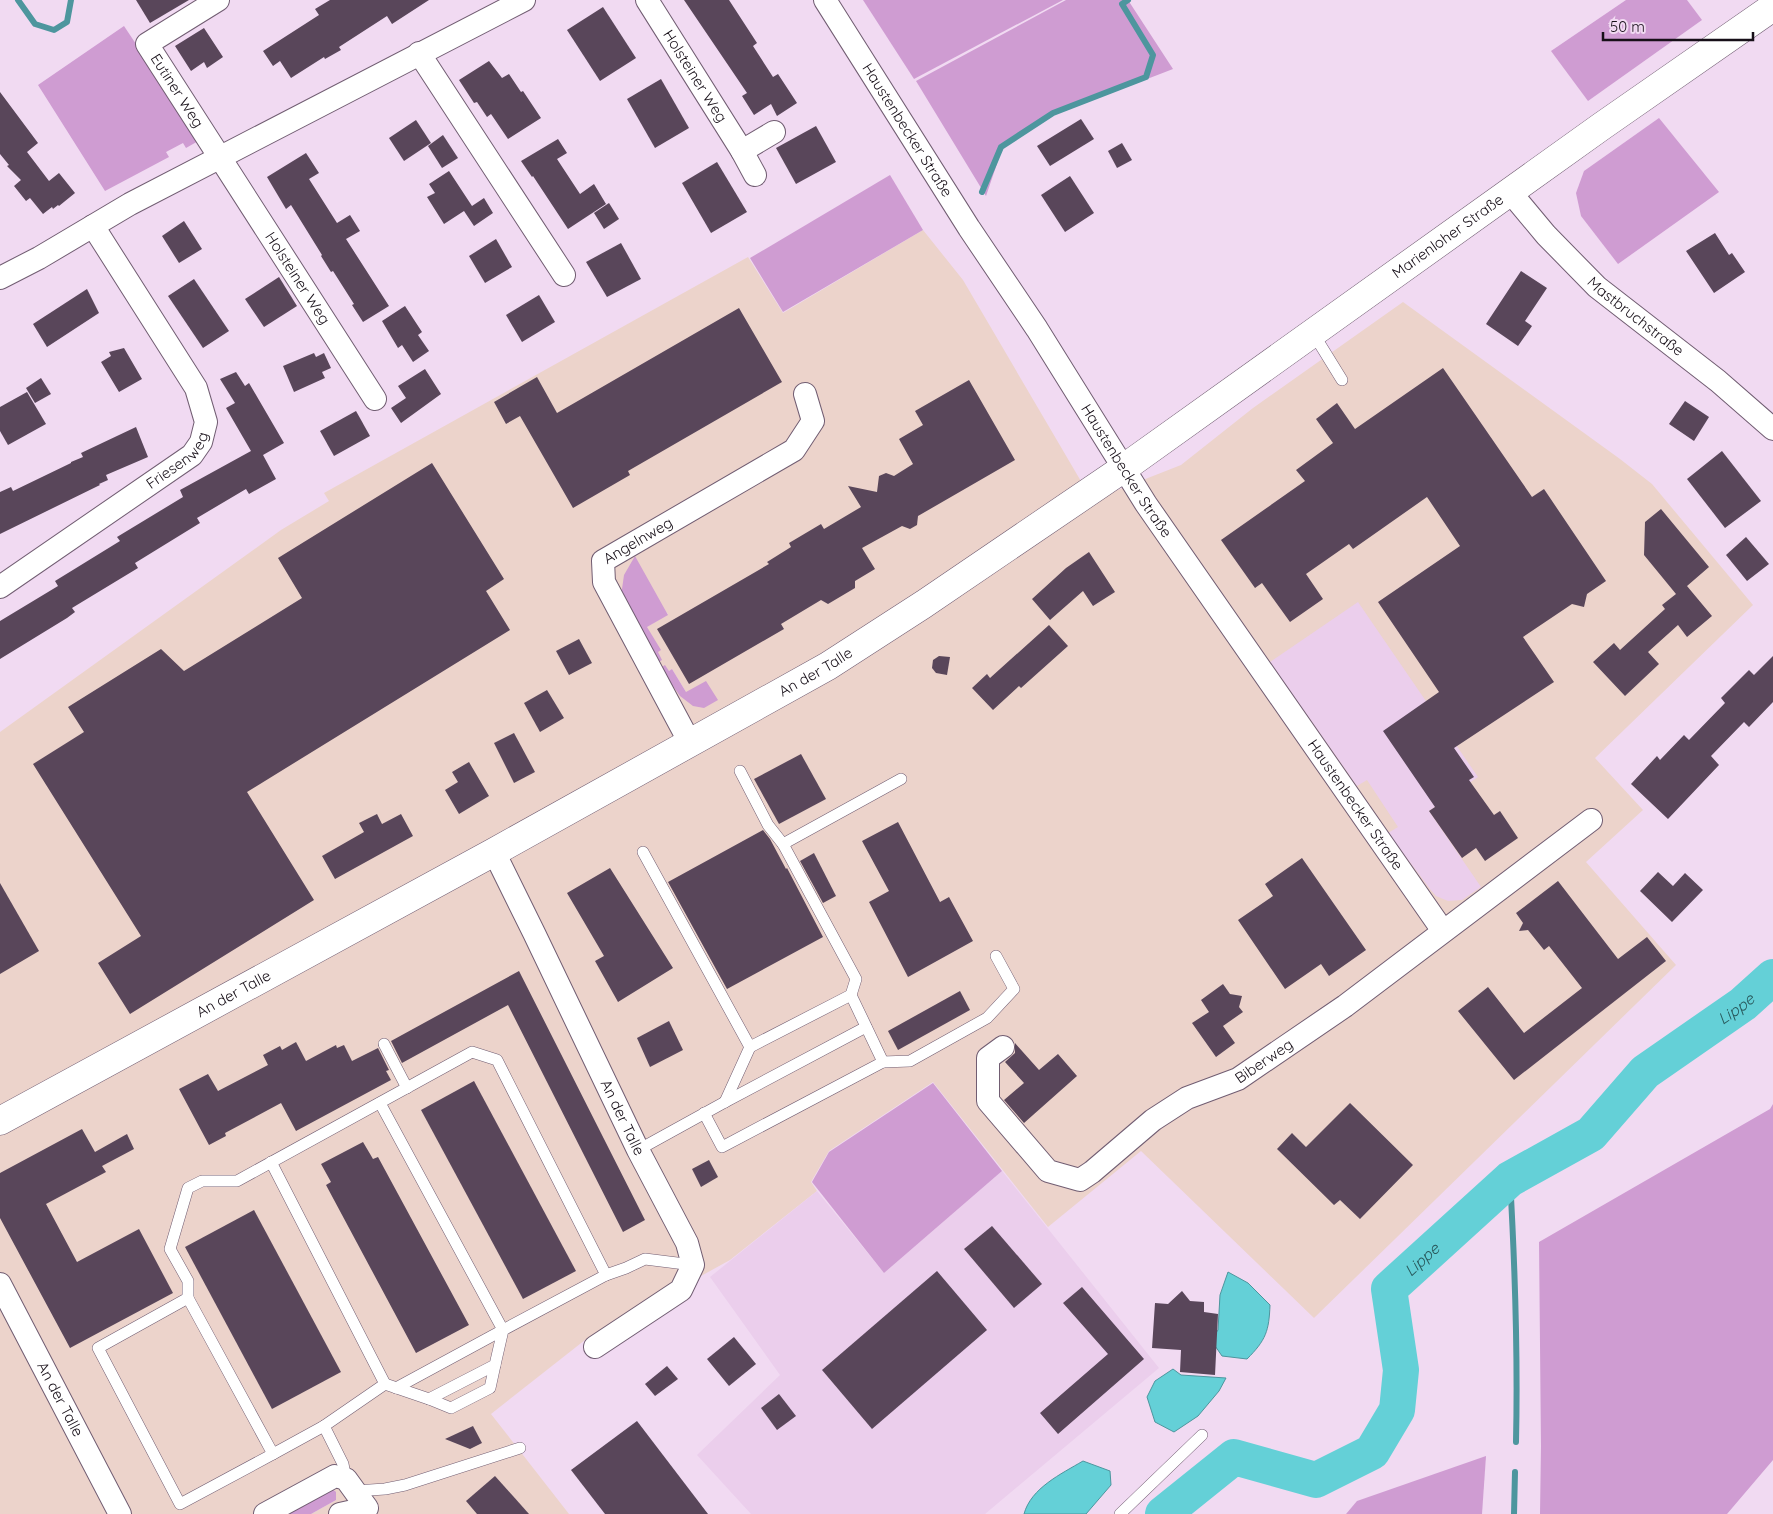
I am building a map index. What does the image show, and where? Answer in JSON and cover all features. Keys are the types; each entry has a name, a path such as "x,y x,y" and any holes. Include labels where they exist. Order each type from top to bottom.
{"street":[{"name":"Eutiner Weg","path":"218,0 147,44 221,157"},
{"path":"0,278 130,204 524,0"},
{"name":"Holsteiner Weg","path":"647,0 742,151 755,175"},
{"name":"Haustenbecker Straße","path":"825,0 969,228 1037,329 1146,504 1443,931"},
{"name":"Marienloher Straße","path":"1124,468 1610,120 1773,7"},
{"path":"419,53 564,275"},
{"path":"742,151 774,132"},
{"name":"Holsteiner Weg","path":"221,157 375,399"},
{"name":"Mastbruchstraße","path":"1510,193 1597,287 1718,381 1773,429"},
{"name":"Friesenweg","path":"0,587 192,455 201,442 206,422 196,388 93,226"},
{"name":"Angelnweg","path":"690,743 604,582 603,561 794,450 813,422 805,394"},
{"name":"An der Talle","path":"0,1121 494,852 828,666 931,599 1124,468"},
{"name":"Biberweg","path":"1003,1047 988,1058 988,1101 1048,1171 1080,1180 1153,1120 1187,1098 1238,1079 1345,1006 1591,820"},
{"name":"An der Talle","path":"494,852 638,1150 687,1243 693,1265"},
{"path":"595,1348 681,1290 693,1265"},
{"name":"An der Talle","path":"0,1284 120,1514"},
{"path":"265,1514 335,1476 360,1498 340,1514"}],"lane":[{"path":"1313,333 1342,380"},
{"path":"725,1102 750,1047 851,995 856,979 740,771"},
{"path":"782,844 901,779"},
{"path":"643,852 750,1047"},
{"path":"704,1113 722,1147 883,1062 910,1061 987,1018 1014,989 996,956"},
{"path":"851,995 883,1062"},
{"path":"638,1150 866,1027"},
{"path":"384,1044 407,1088"},
{"path":"273,1454 188,1298 188,1281 170,1250 188,1188 202,1181 238,1181 472,1052 497,1060 606,1275"},
{"path":"271,1162 390,1386 451,1408 490,1388 503,1330 380,1103"},
{"path":"188,1298 98,1348 180,1504 324,1426 390,1386 420,1374 606,1275 645,1259 693,1265"},
{"path":"429,1399 495,1364"},
{"path":"324,1426 360,1498 520,1448"},
{"path":"1120,1514 1202,1435"}],"shaded area":[{"path":"863,0 1063,0 914,79"},
{"path":"1066,0 1128,0 1173,69 1054,115 1002,149 986,196 916,81"},
{"path":"1626,0 1687,0 1702,20 1588,101 1551,51"},
{"path":"124,26 200,140 186,148 183,143 166,152 169,157 105,191 38,85"},
{"path":"1659,118 1719,192 1618,264 1581,216 1576,193 1584,171"},
{"path":"890,175 923,230 783,312 750,258"},
{"path":"923,230 963,280 1092,500 1181,465 1253,408 1403,302 1620,459 1652,484 1753,605 1595,758 1643,810 1586,862 1676,965 1314,1318 1141,1151 1048,1227 933,1082 829,1151 811,1182 817,1191 730,1260 585,1340 491,1414 569,1514 311,1514 336,1500 279,1514 0,1514 0,732 281,530 329,501 324,493 748,257 783,313","holes":["624,575 668,614 647,627 658,652","665,666 669,671 672,669 686,692 660,668"]},
{"path":"635,556 668,615 647,627 661,650 658,652 662,660 657,663 621,596 624,575"},
{"path":"1358,602 1478,777 1429,811 1481,887 1462,900 1448,901 1436,896 1430,889 1388,833 1398,827 1367,780 1357,786 1270,662"},
{"path":"665,665 669,671 672,669 686,692 706,681 718,700 704,708 693,706 680,696 660,668"},
{"path":"933,1083 1002,1171 884,1273 812,1182 829,1152"},
{"path":"1773,1104 1773,1460 1727,1514 1540,1514 1539,1242 1770,1109"},
{"path":"1002,1171 1159,1368 985,1514 751,1514 697,1455 780,1375 710,1277 817,1191 884,1273"},
{"path":"1486,1456 1482,1514 1346,1514 1357,1501"},
{"path":"329,1486 336,1492 336,1500 311,1514 279,1514"}],"water":[{"path":"1228,1272 1248,1283 1270,1305 1269,1322 1265,1335 1247,1359 1222,1356 1211,1340 1218,1330 1220,1295"},
{"path":"1173,1369 1181,1375 1226,1378 1219,1391 1198,1416 1174,1432 1155,1422 1147,1397 1155,1381"},
{"path":"1083,1461 1110,1471 1111,1485 1086,1514 1024,1514 1033,1497 1040,1489"}],"building":[{"path":"136,0 189,0 150,23"},
{"path":"330,0 429,0 392,24 387,16 339,47 341,50 325,59 324,57 291,78 280,61 273,66 263,51 319,15 315,9"},
{"path":"684,0 729,0 757,43 753,46 773,77 778,74 797,103 777,116 771,104 754,115 742,96 747,93"},
{"path":"603,7 636,58 600,81 567,30"},
{"path":"204,28 223,57 207,68 204,62 191,71 175,46"},
{"path":"489,61 502,78 509,74 541,118 508,139 491,114 487,117 477,102 474,103 459,80"},
{"path":"661,79 689,128 655,148 627,99"},
{"path":"0,92 38,143 27,152 49,181 59,173 75,193 59,206 53,209 52,207 43,214 30,198 26,201 14,186 21,180 7,166 9,165 0,154"},
{"path":"1081,119 1094,139 1050,166 1037,146"},
{"path":"416,120 431,143 404,161 389,138"},
{"path":"816,126 836,162 796,184 776,148"},
{"path":"443,135 458,158 442,168 428,146"},
{"path":"558,139 567,153 557,159 580,194 594,184 606,204 568,229 521,161"},
{"path":"1122,143 1132,160 1117,168 1108,151"},
{"path":"306,153 319,173 309,179 337,223 350,215 360,231 346,239 389,306 363,322 352,305 354,304 333,271 331,272 291,205 286,209 267,177"},
{"path":"717,162 747,212 711,233 682,183"},
{"path":"449,171 472,206 484,198 493,213 474,226 464,211 444,224 427,197 435,193 429,184"},
{"path":"1070,176 1094,213 1065,232 1041,195"},
{"path":"609,203 619,219 604,229 594,213"},
{"path":"184,221 202,249 179,263 162,236"},
{"path":"1715,233 1729,255 1732,253 1745,272 1714,293 1686,251"},
{"path":"496,239 512,267 485,283 469,256"},
{"path":"621,243 641,279 607,297 586,262"},
{"path":"1521,271 1547,288 1525,321 1532,326 1518,346 1486,324"},
{"path":"279,277 297,306 264,327 245,299"},
{"path":"194,279 229,331 203,348 168,296"},
{"path":"87,289 99,313 47,347 33,324"},
{"path":"539,295 555,322 522,342 506,315"},
{"path":"405,306 422,332 418,335 429,351 413,362 402,345 398,348 382,321"},
{"path":"739,308 782,382 628,471 630,475 573,508 520,416 506,424 494,402 537,377 557,413"},
{"path":"124,348 142,379 119,392 101,362 111,356 109,352"},
{"path":"314,353 316,357 324,353 331,368 322,372 325,378 294,392 283,366"},
{"path":"1443,368 1532,497 1544,489 1606,581 1587,594 1584,607 1572,604 1523,637 1554,682 1454,748 1474,777 1469,780 1494,815 1500,811 1518,838 1485,861 1476,848 1462,858 1429,811 1435,807 1383,731 1439,692 1378,602 1460,546 1427,497 1353,549 1349,544 1306,574 1323,599 1290,622 1262,583 1255,588 1221,540 1305,481 1296,470 1333,443 1316,419 1337,403 1355,429"},
{"path":"425,369 441,394 401,423 391,408 406,398 398,386"},
{"path":"236,372 245,386 249,383 284,443 263,455 276,479 249,494 246,489 197,518 200,523 135,563 138,568 72,608 75,612 67,618 0,659 0,621 58,586 55,581 120,541 117,537 183,497 180,490 251,451 226,408 235,403 220,379"},
{"path":"41,378 51,394 35,403 26,388"},
{"path":"969,380 1015,460 918,516 917,525 910,529 902,526 862,548 875,569 855,581 855,588 828,604 821,600 781,624 784,629 689,684 657,629 769,564 767,562 791,547 789,543 821,524 824,529 861,507 848,486 877,492 879,476 886,473 894,476 913,464 899,439 923,425 915,411"},
{"path":"27,392 46,424 8,445 0,431 0,407"},
{"path":"1685,401 1709,417 1694,441 1669,424"},
{"path":"356,411 370,436 334,456 320,431"},
{"path":"136,427 148,457 106,475 108,480 100,485 0,534 0,492 11,487 13,491 83,457 81,453"},
{"path":"1722,451 1761,501 1725,528 1687,479"},
{"path":"432,463 504,579 486,591 510,630 247,792 314,900 130,1014 98,963 141,936 33,764 84,732 68,707 161,649 184,671 302,598 278,558"},
{"path":"1661,509 1709,567 1687,586 1712,616 1687,637 1678,625 1648,652 1659,664 1625,696 1593,662 1614,643 1620,650 1665,609 1662,605 1676,594 1644,555 1645,522"},
{"path":"1746,537 1769,564 1747,581 1726,555"},
{"path":"1089,552 1115,592 1093,606 1083,591 1050,620 1032,599 1066,568"},
{"path":"1049,625 1068,646 993,710 972,688 987,674 990,678"},
{"path":"579,639 592,663 569,675 556,651"},
{"path":"939,656 950,657 947,675 936,673 932,668 933,660"},
{"path":"1773,656 1773,702 1749,727 1744,722 1711,756 1719,765 1668,819 1631,784 1657,756 1660,760 1684,735 1689,740 1725,703 1721,698 1749,670 1754,675"},
{"path":"547,690 564,718 540,732 524,703"},
{"path":"514,733 535,772 514,783 494,743"},
{"path":"801,754 826,799 779,824 754,779"},
{"path":"469,762 489,796 459,814 445,790 458,782 452,772"},
{"path":"377,814 382,824 401,814 413,836 335,879 322,856 364,832 359,823"},
{"path":"898,822 940,902 949,897 973,941 908,977 869,902 889,891 862,841"},
{"path":"763,830 787,868 823,937 727,989 668,882"},
{"path":"814,853 836,896 823,903 800,861"},
{"path":"1302,858 1366,950 1329,976 1321,964 1285,989 1238,920 1273,896 1265,884"},
{"path":"610,868 673,968 618,1002 595,961 604,956 567,893"},
{"path":"1658,872 1673,886 1685,873 1703,890 1672,922 1640,891"},
{"path":"1558,881 1618,959 1647,937 1666,961 1514,1080 1458,1011 1488,987 1524,1033 1582,988 1549,946 1544,950 1528,930 1519,931 1523,923 1516,913"},
{"path":"0,883 39,951 0,974"},
{"path":"519,971 645,1220 623,1232 508,1005 402,1063 391,1041"},
{"path":"1223,984 1230,994 1242,996 1239,1007 1243,1012 1223,1026 1235,1043 1216,1057 1192,1023 1209,1012 1201,1000"},
{"path":"960,991 970,1010 898,1050 888,1031"},
{"path":"669,1021 683,1050 650,1067 637,1038"},
{"path":"296,1042 306,1061 336,1045 337,1048 344,1045 352,1061 378,1048 389,1070 386,1071 391,1080 296,1131 281,1103 225,1133 226,1136 209,1145 179,1089 208,1074 218,1091 268,1065 263,1055 280,1046 282,1050"},
{"path":"1015,1043 1039,1070 1058,1054 1077,1076 1024,1123 1004,1100 1024,1083 1005,1062 1015,1053"},
{"path":"474,1081 576,1271 523,1299 421,1110"},
{"path":"1350,1103 1413,1165 1360,1219 1340,1200 1334,1205 1277,1149 1292,1133 1306,1147"},
{"path":"82,1129 95,1152 127,1134 134,1149 102,1166 106,1172 46,1204 77,1262 139,1229 173,1293 70,1348 0,1218 0,1173"},
{"path":"363,1142 373,1159 378,1157 469,1325 416,1353 326,1185 331,1182 321,1164"},
{"path":"709,1160 718,1177 701,1187 692,1169"},
{"path":"254,1210 341,1372 272,1409 185,1247"},
{"path":"992,1226 1042,1284 1014,1308 964,1249"},
{"path":"937,1271 987,1330 872,1429 822,1370"},
{"path":"1082,1287 1144,1359 1058,1434 1040,1413 1108,1354 1063,1303"},
{"path":"1182,1291 1190,1301 1204,1302 1204,1312 1218,1314 1215,1375 1180,1372 1181,1350 1152,1348 1155,1303 1168,1304"},
{"path":"734,1337 756,1364 729,1386 707,1359"},
{"path":"667,1366 678,1379 655,1396 645,1384"},
{"path":"779,1394 796,1416 777,1430 761,1408"},
{"path":"637,1421 708,1514 605,1514 571,1470"},
{"path":"473,1426 482,1443 470,1449 445,1439"},
{"path":"495,1476 529,1514 477,1514 466,1501"}],"waterway":[{"path":"18,0 35,24 54,30 67,22 71,0"},
{"path":"982,192 1001,147 1053,113 1146,77 1153,55 1122,4 1128,0"},
{"name":"Lippe","path":"1163,1514 1234,1457 1316,1480 1372,1452 1397,1410 1401,1370 1389,1289 1510,1179 1591,1134 1645,1072 1743,1004 1773,977"},
{"path":"1510,1179 1516,1310 1516,1442"},
{"path":"1514,1514 1515,1472"}]}
